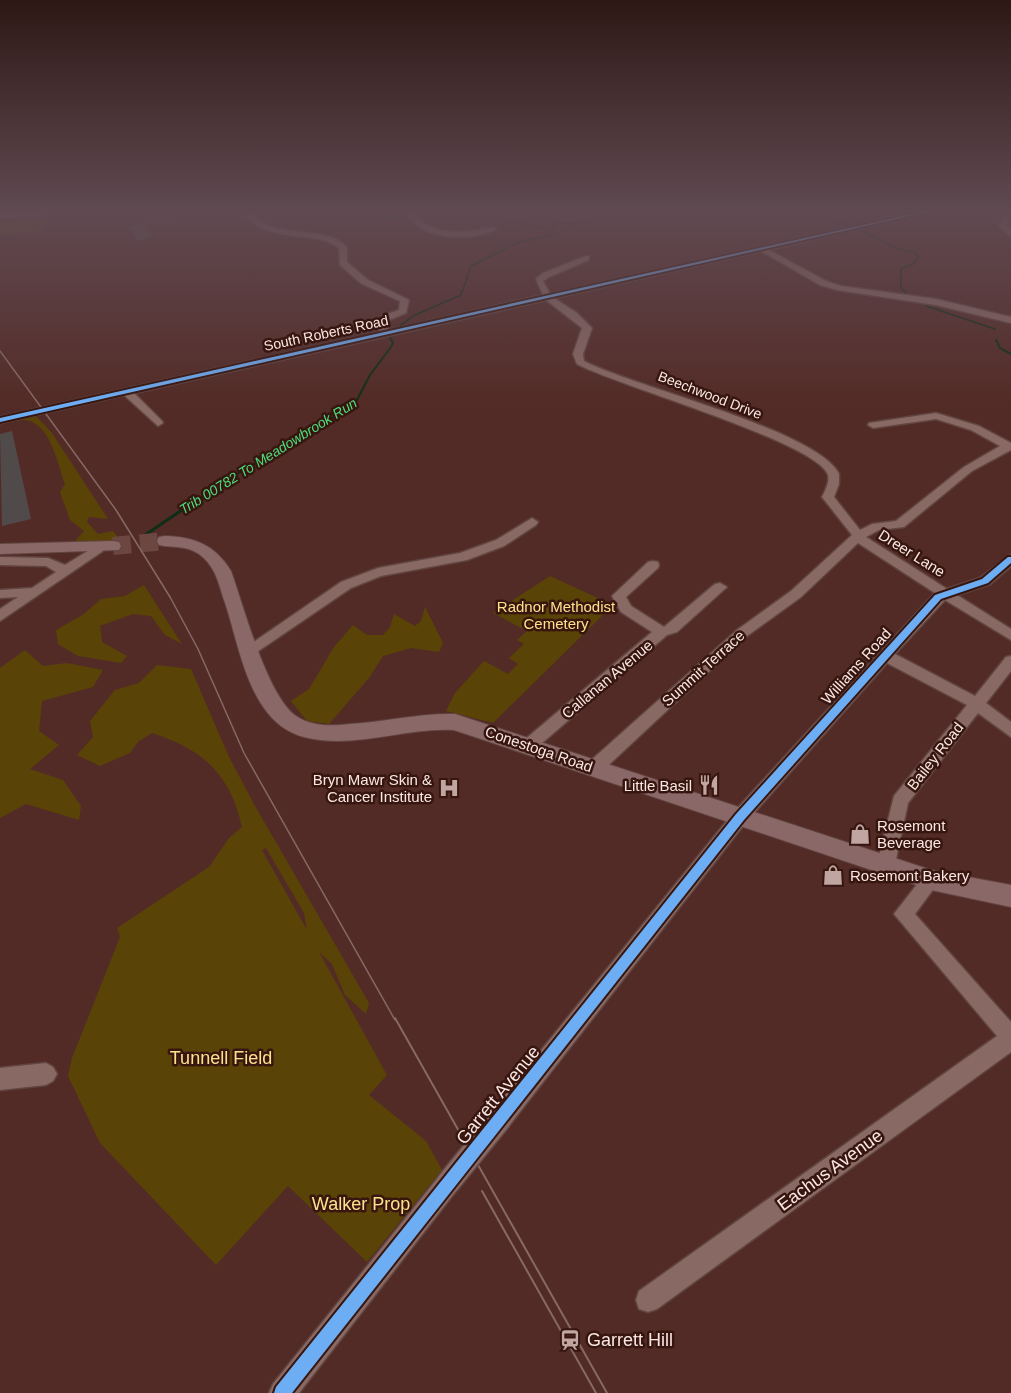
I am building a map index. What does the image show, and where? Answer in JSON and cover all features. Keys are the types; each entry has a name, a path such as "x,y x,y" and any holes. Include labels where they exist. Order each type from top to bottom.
{"main road":[{"name":"Conestoga Road","path":"165,541 198,546 210,551 223,571 265,695 283,719 305,731 339,733 437,720 472,726 931,880 1011,896"},
{"path":"0,549 106,547"}],"street":[{"path":"355,274 405,300 403,311 385,318 382,326 386,334"},
{"path":"546,298 539,281 548,274"},
{"name":"South Roberts Road","path":"0,420 655,274"},
{"path":"807,274 823,283 840,288 936,302 1011,320"},
{"name":"Beechwood Drive","path":"546,298 581,321 587,328 578,354 580,362 754,428 818,457 833,472 835,480 828,497 849,521 857,537"},
{"path":"126,391 159,423"},
{"path":"873,425 936,416 975,428 1010,447"},
{"path":"857,537 876,527 900,524 968,469 1010,447"},
{"path":"249,650 346,585 378,572 462,557 500,543 532,522"},
{"name":"Summit Terrace","path":"594,768 742,633 796,594 857,537"},
{"name":"Dreer Lane","path":"857,537 1011,635"},
{"path":"0,616 68,568 106,547"},
{"path":"62,549 70,558 68,568"},
{"name":"Williams Road","path":"740,817 938,597 985,581 1011,559"},
{"path":"0,561 48,562 68,568"},
{"name":"Callanan Avenue","path":"528,746 662,632 626,609 619,596 653,565"},
{"path":"662,632 672,629 720,587"},
{"path":"0,594 34,592"},
{"path":"886,656 976,703 1011,730"},
{"name":"Bailey Road","path":"886,864 900,801 1011,661"},
{"name":"Garrett Avenue","path":"282,1393 740,817"},
{"path":"931,880 903,914 1011,1038"},
{"name":"Eachus Avenue","path":"648,1300 1011,1038"},
{"path":"0,1079 46,1074"}],"green space":[{"path":"36,416 52,433 108,519 89,517 87,522 98,534 113,531 126,547 119,550 75,541 84,531 70,520 60,492 65,484 47,436 41,428 24,420 0,424"},
{"name":"Radnor Methodist Cemetery","path":"550,576 613,605 493,723 446,711 455,693 484,661 508,674 518,664 509,658 524,644 517,640 527,631 493,613"},
{"path":"144,585 182,644 165,635 151,616 133,614 100,626 102,642 127,656 121,663 78,656 58,644 56,630 84,614 101,599 125,596"},
{"path":"425,607 443,643 439,652 411,648 383,656 369,678 329,724 307,721 291,701 309,689 334,647 353,625 367,635 383,635 390,627 394,614 415,626 421,621"},
{"path":"25,650 43,666 67,663 103,670 93,687 42,701 39,731 59,745 30,769 63,780 81,806 79,820 26,804 0,818 0,668"},
{"name":"Tunnell Field","path":"157,665 191,669 229,757 255,806 369,1003 366,1014 345,995 332,964 319,952 387,1075 369,1095 426,1141 442,1170 367,1262 288,1186 216,1265 100,1143 68,1076 72,1058 120,937 117,928 209,867 229,838 242,827 237,808 221,778 199,756 170,739 152,733 138,742 130,753 100,766 77,755 93,737 90,721 115,690 139,683","holes":["266,848 304,913 307,930 262,850"]}],"building":[{"path":"12,431 31,519 2,526 0,434"}],"waterway":[{"name":"Trib 00782 To Meadowbrook Run","path":"394,330 415,315 461,295 468,274"},
{"path":"901,274 901,288 906,293"},
{"path":"926,306 995,329"},
{"name":"Trib 00782 To Meadowbrook Run","path":"389,336 392,341"},
{"path":"996,340 1000,348 1011,354"},
{"name":"Trib 00782 To Meadowbrook Run","path":"180,511 217,486 349,408 357,400 370,375 391,347 392,341"},
{"name":"Trib 00782 To Meadowbrook Run","path":"145,535 182,510"}],"tunnel":[{"path":"113,546 165,541"}],"tram line":[{"path":"0,351 116,510 170,597 198,649 244,753 395,1020"},
{"path":"395,1018 607,1393"},
{"path":"482,1191 596,1393"}],"cycle path":[{"path":"0,420 650,274"},
{"path":"282,1393 740,817 938,597 985,581 1011,559"}],"place":[{"name":"Little Basil","path":"709,785"},
{"name":"Bryn Mawr Skin & Cancer Institute","path":"449,788"},
{"name":"Rosemont Beverage","path":"860,834"},
{"name":"Rosemont Bakery","path":"833,875"},
{"name":"Garrett Hill","path":"570,1340"}],"park label":[{"name":"Walker Prop","path":"361,1204"}]}
